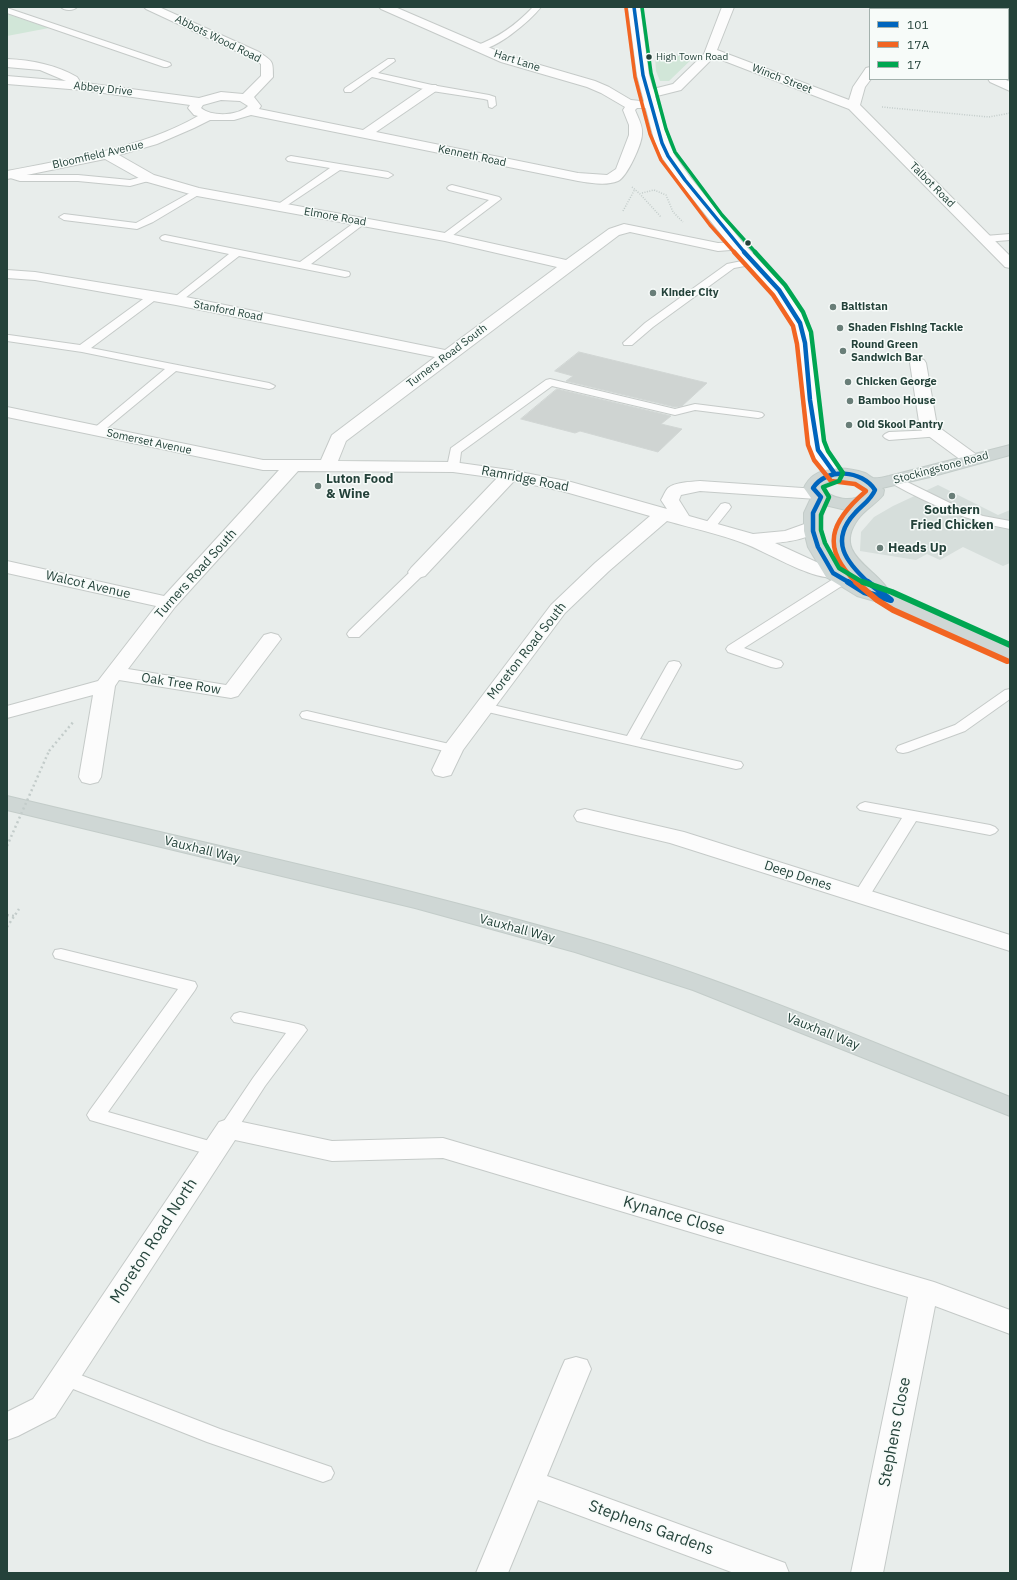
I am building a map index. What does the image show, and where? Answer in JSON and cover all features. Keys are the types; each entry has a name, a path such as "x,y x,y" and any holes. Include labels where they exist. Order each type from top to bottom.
{"main road":[{"name":"Stockingstone Road","path":"871,484 897,480 971,459 1010,450"},
{"path":"845,575 844,556 841,544 844,532 850,518 874,495 875,490 871,484 858,476 835,474 822,477 816,482 813,488 819,496 830,502 841,504 865,502"},
{"path":"819,496 814,506 813,527 816,543 830,565 845,575 864,592 889,598 1010,654"},
{"name":"Vauxhall Way","path":"7,803 416,901 583,946 702,984 1010,1107"}],"street":[{"name":"Abbots Wood Road","path":"150,7 255,55 267,63 267,77 246,98"},
{"name":"Hart Lane","path":"386,7 478,48 510,60 591,84 633,105 650,100"},
{"path":"634,7 640,54 650,100 658,132 668,156 685,180 738,246 779,290 800,323 805,343 810,400 818,450 835,474"},
{"path":"650,100 677,86 710,53 728,7"},
{"name":"Winch Street","path":"710,53 853,106"},
{"path":"7,63 39,66 64,74 82,86"},
{"path":"853,106 859,87 869,72"},
{"name":"Abbey Drive","path":"7,80 82,86 199,102"},
{"path":"996,80 1010,87"},
{"path":"365,134 432,88"},
{"path":"222,96 246,98 251,100 255,106 250,111 235,116 207,116 195,111 194,108 199,102 222,96"},
{"path":"616,177 622,170 636,134 635,125 629,110 633,105"},
{"name":"Talbot Road","path":"853,106 1010,264"},
{"name":"Kenneth Road","path":"250,111 578,177 601,180 616,177"},
{"name":"Bloomfield Avenue","path":"8,175 108,155 151,142 199,122 207,116"},
{"name":"Elmore Road","path":"108,155 149,178 197,192 445,238 568,265"},
{"path":"624,228 686,234 718,247 738,246"},
{"name":"Turners Road South","path":"327,466 338,439 568,265 614,232 624,228"},
{"name":"Stanford Road","path":"7,274 35,276 176,300 448,355"},
{"path":"918,364 929,428 971,459"},
{"name":"Somerset Avenue","path":"7,412 264,465 292,467"},
{"name":"Turners Road South","path":"90,777 109,679 168,603 292,467"},
{"name":"Ramridge Road","path":"292,467 453,467 510,475 566,486 750,539 819,570 845,575"},
{"path":"418,572 510,475"},
{"path":"673,517 670,500 674,492 684,488 700,486 819,496"},
{"name":"Moreton Road South","path":"443,770 453,749 558,609 602,567 673,517"},
{"name":"Ramridge Road","path":"750,539 786,537 798,534 813,527"},
{"name":"Walcot Avenue","path":"7,567 168,603"},
{"name":"Oak Tree Row","path":"109,679 231,692 271,639"},
{"path":"7,712 109,679"},
{"name":"Deep Denes","path":"585,816 676,837 1010,943"},
{"name":"Kynance Close","path":"221,1139 332,1151 443,1148 924,1290 1010,1322"},
{"name":"Moreton Road North","path":"7,1427 44,1408 221,1139"},
{"name":"Stephens Close","path":"867,1573 924,1290"},
{"path":"492,1573 576,1369"},
{"name":"Stephens Gardens","path":"528,1483 773,1573"}],"lane":[{"path":"65,7 73,7"},
{"path":"478,48 493,43 506,35 526,20 537,7"},
{"path":"7,10 167,65"},
{"path":"348,90 391,61"},
{"path":"371,74 432,88 492,99 492,105"},
{"path":"291,159 388,175"},
{"path":"280,207 338,167"},
{"path":"8,175 20,178 78,178 130,183 149,178"},
{"path":"445,238 496,199 452,188"},
{"path":"64,217 137,226 197,192"},
{"path":"303,265 361,222"},
{"path":"985,239 1010,237"},
{"path":"165,238 345,274"},
{"path":"176,300 237,252"},
{"path":"628,343 649,325 731,266 752,262"},
{"path":"82,349 154,296"},
{"path":"9,338 82,349 270,386"},
{"path":"97,431 174,367"},
{"path":"453,467 455,451 550,382 675,412 695,407 758,415"},
{"path":"889,436 937,434"},
{"path":"897,480 931,500 967,516 988,522 1010,525"},
{"path":"709,527 725,507"},
{"path":"354,634 418,572"},
{"path":"776,664 733,648 845,575"},
{"path":"631,741 674,665"},
{"path":"903,749 960,728 1010,693"},
{"path":"484,707 736,764"},
{"path":"307,716 453,749"},
{"path":"865,807 990,830"},
{"path":"861,896 911,816"},
{"path":"61,954 189,986 96,1115 221,1139 259,1082 298,1030 240,1018"},
{"path":"65,1377 214,1436 323,1473"}],"path":[{"path":"640,54 710,53"},
{"path":"853,106 989,117 1010,113"},
{"path":"616,177 642,193 652,210 666,222 686,234 687,225 673,212 666,195 655,190 642,193"},
{"path":"624,228 618,220 635,189"},
{"path":"7,846 48,751"},
{"path":"7,927 19,909"},
{"path":"7,915 15,916"}],"shaded area":[{"path":"938,485 998,515 1010,510 1010,563 1003,566 963,547 940,560 927,554 916,560 860,551 861,532 874,517 893,506"}],"green space":[{"path":"7,14 49,28 7,36"},
{"path":"655,56 695,56 669,81 660,81 656,71"}],"building":[{"path":"579,352 707,383 682,406 675,407 566,381 573,376 555,371"},
{"path":"557,389 671,416 661,424 682,429 658,452 580,431 575,433 521,419"}],"transit line":[{"name":"101","path":"634,7 643,75 662,143 668,156 685,180 738,246 779,290 796,315 800,323 805,343 810,400 818,450 835,474"},
{"name":"17","path":"642,7 651,73 666,129 675,152 722,215 785,285 803,312 811,332 824,441 828,451 843,473 839,481 823,487 829,497 821,515 821,530 825,543 839,568 867,585 892,592 1010,645"},
{"name":"17A","path":"626,8 635,77 650,134 661,160 710,225 773,295 793,326 797,344 808,445 814,460 831,481 855,484 866,491 849,507 836,528 833,544 834,552 839,561 860,587 889,608 1007,661"},
{"name":"101","path":"837,474 853,475 864,479 872,485 875,490 871,497 848,521 844,528 841,543 843,551 853,567 877,590 891,600 864,592 833,573 818,547 813,531 813,513 821,497 813,488 823,478 829,475 837,474"}],"place":[{"name":"High Town Road","path":"649,57"},
{"name":"Kinder City","path":"653,293"},
{"name":"Baltistan","path":"833,307"},
{"name":"Shaden Fishing Tackle","path":"840,328"},
{"name":"Round Green Sandwich Bar","path":"843,351"},
{"name":"Chicken George","path":"848,382"},
{"name":"Bamboo House","path":"850,401"},
{"name":"Old Skool Pantry","path":"849,425"},
{"name":"Luton Food & Wine","path":"318,486"},
{"name":"Southern Fried Chicken","path":"952,496"},
{"name":"Heads Up","path":"880,548"}]}
